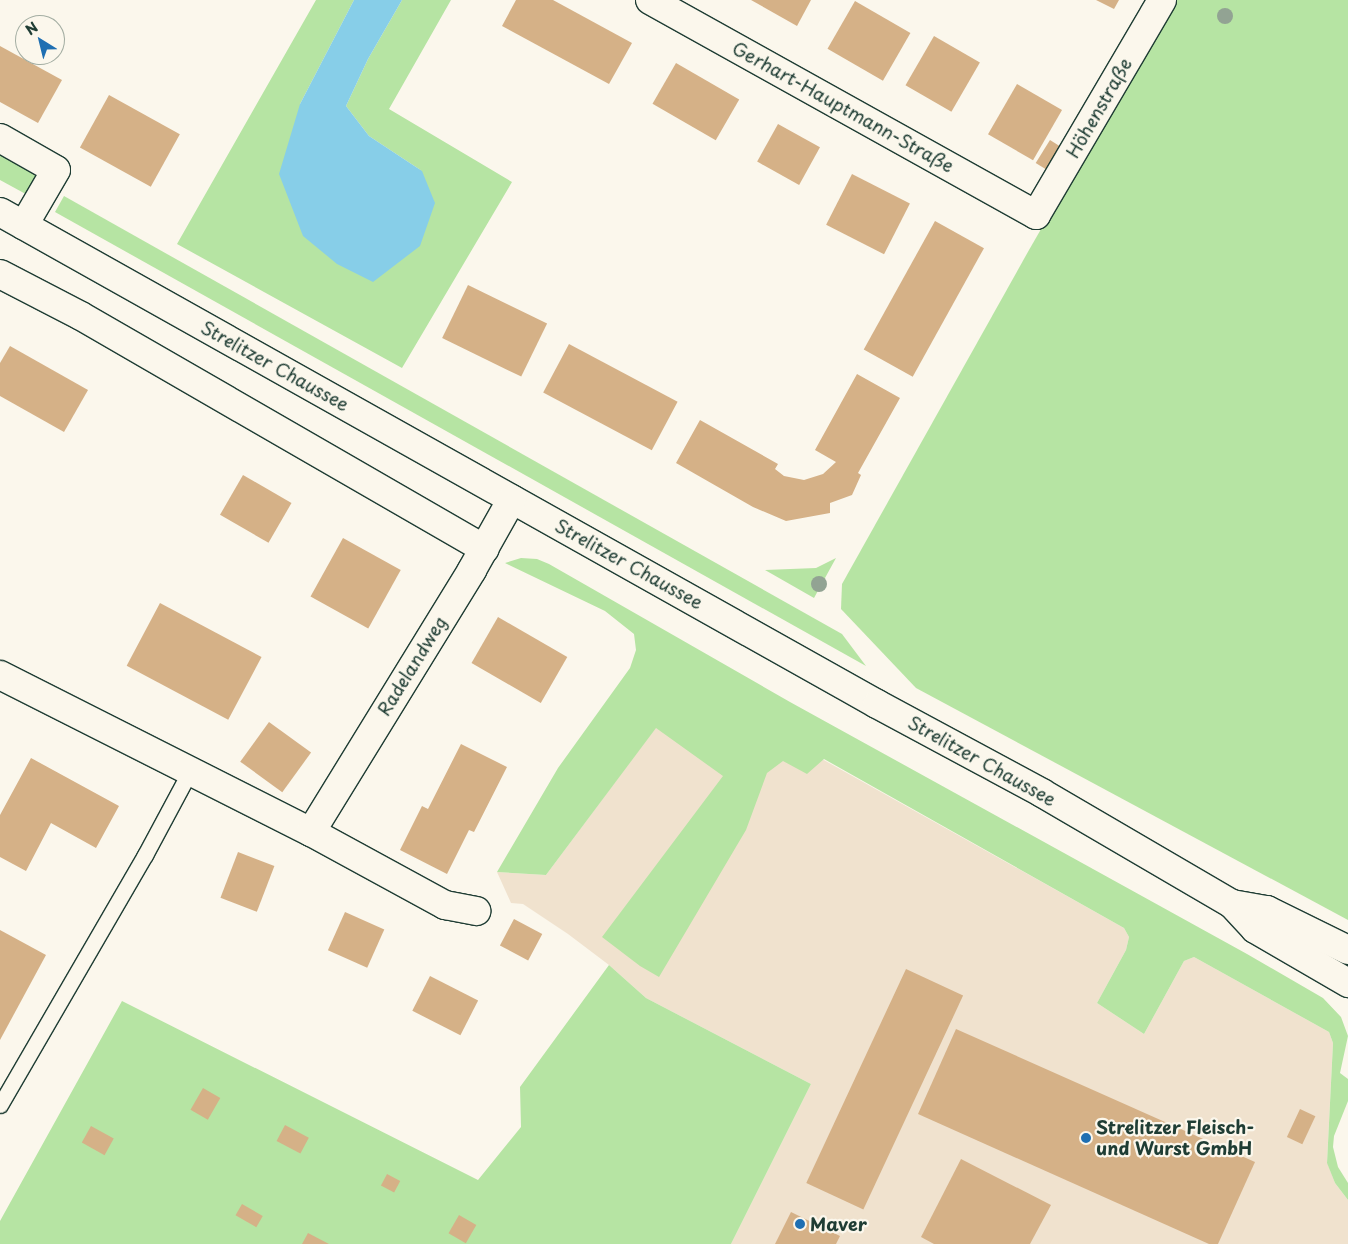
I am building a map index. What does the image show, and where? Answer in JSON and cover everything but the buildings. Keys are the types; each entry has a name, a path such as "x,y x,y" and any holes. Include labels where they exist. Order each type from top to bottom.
{"street":[{"name":"Gerhart-Hauptmann-Straße","path":"650,0 1036,215"},
{"name":"Höhenstraße","path":"1036,215 1162,0"},
{"path":"0,138 56,170 24,225"},
{"name":"Strelitzer Chaussee","path":"0,212 877,704 1042,793 1232,904 1255,929 1348,983"},
{"path":"0,274 490,538"},
{"name":"Radelandweg","path":"311,832 490,538 512,498"},
{"path":"0,675 311,832 445,905 476,911"},
{"name":"Strelitzer Chaussee","path":"1232,904 1266,910 1348,950"}],"lane":[{"path":"0,1105 145,855 190,771"}],"shaded area":[{"path":"688,684 1124,928 1129,937 1126,950 1097,1003 1144,1034 1184,961 1194,957 1329,1032 1333,1043 1327,1162 1335,1183 1348,1200 1348,1244 731,1244 811,1084 646,998 609,965 568,934 523,904 511,903 497,872 546,875"}],"green space":[{"path":"316,0 354,0 300,104 422,171 369,136 346,106 368,59 402,0 451,0 389,109 512,182 402,368 177,244"},
{"path":"1173,0 1348,0 1348,920 916,688 841,609 842,584 1029,250"},
{"path":"0,152 45,177 33,198 0,180"},
{"path":"64,196 842,634 866,666 55,212"},
{"path":"521,558 537,559 549,564 790,702 1247,954 1323,998 1341,1017 1348,1036 1340,1073 1348,1079 1348,1101 1334,1136 1333,1147 1338,1167 1348,1183 1348,1200 1335,1183 1327,1163 1333,1043 1329,1032 1194,957 1184,961 1144,1034 1097,1003 1126,950 1129,937 1124,928 824,759 807,774 783,761 767,773 746,830 659,977 640,966 602,937 723,776 656,728 546,875 497,872 558,768 630,668 636,650 634,634 605,611 505,563"},
{"path":"836,558 814,598 765,570 816,568"},
{"path":"609,965 646,998 811,1084 731,1244 0,1244 0,1221 122,1001 478,1180 521,1127 520,1087"}],"water":[{"path":"354,0 402,0 368,59 346,106 369,136 422,171 435,203 420,246 373,282 337,264 303,236 279,174 300,104"}],"place":[{"name":"Strelitzer Fleisch- und Wurst GmbH","path":"1086,1138"},
{"name":"Maver","path":"800,1224"}]}
